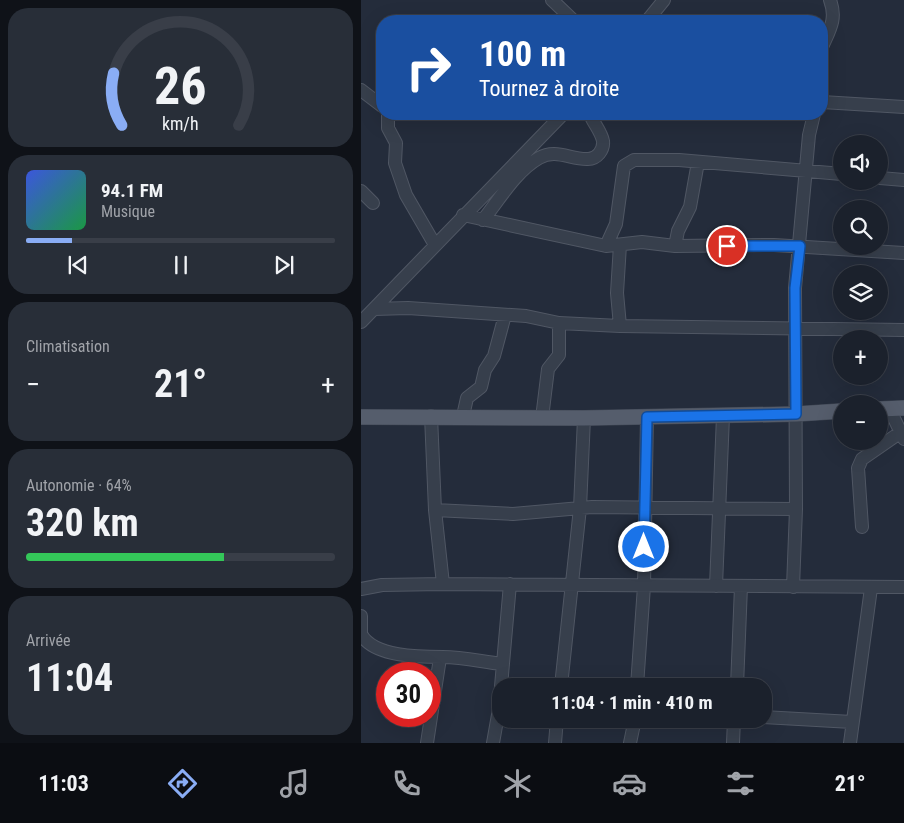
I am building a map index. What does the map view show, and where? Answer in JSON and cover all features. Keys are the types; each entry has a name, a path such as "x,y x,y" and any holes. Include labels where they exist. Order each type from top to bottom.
{"main road":[{"path":"361,417 584,418 723,416 833,412"}],"street":[{"path":"552,0 568,15"},
{"path":"652,15 664,0"},
{"path":"828,35 833,26 834,15 830,0"},
{"path":"361,90 376,101"},
{"path":"828,102 904,107"},
{"path":"388,120 388,128 397,144 395,163 406,196 435,245"},
{"path":"361,322 557,120"},
{"path":"483,220 508,188 541,156 563,154 589,160 596,156 603,146 603,139 593,120"},
{"path":"793,587 796,510 795,288 813,120"},
{"path":"606,246 616,224 622,174 627,163 639,160 698,162 833,173"},
{"path":"675,246 679,231 690,207 698,162"},
{"path":"888,179 904,180"},
{"path":"361,191 373,203"},
{"path":"463,215 606,246 642,242 675,246 800,246 904,253"},
{"path":"620,245 617,293 620,326"},
{"path":"373,309 409,308 526,316 559,323 620,326 904,330"},
{"path":"463,416 467,398 481,387 485,370 494,356 505,315"},
{"path":"543,418 547,369 559,355 559,323"},
{"path":"861,527 858,468 862,459 902,436 891,408"},
{"path":"431,416 435,510 443,584"},
{"path":"716,586 723,416"},
{"path":"638,678 644,586 647,417"},
{"path":"562,678 580,508 584,418"},
{"path":"435,510 513,514 580,508 796,510"},
{"path":"361,589 382,586 443,584 904,587"},
{"path":"493,743 499,709 510,584"},
{"path":"737,678 741,586"},
{"path":"850,743 871,588"},
{"path":"361,616 361,633 365,642 381,650 502,664"},
{"path":"427,743 440,658"},
{"path":"772,718 852,722"},
{"path":"555,743 556,728"},
{"path":"630,743 633,728"},
{"path":"733,743 734,728"}],"route":[{"path":"644,547 647,417 796,414 795,288 800,246 727,246"}]}
